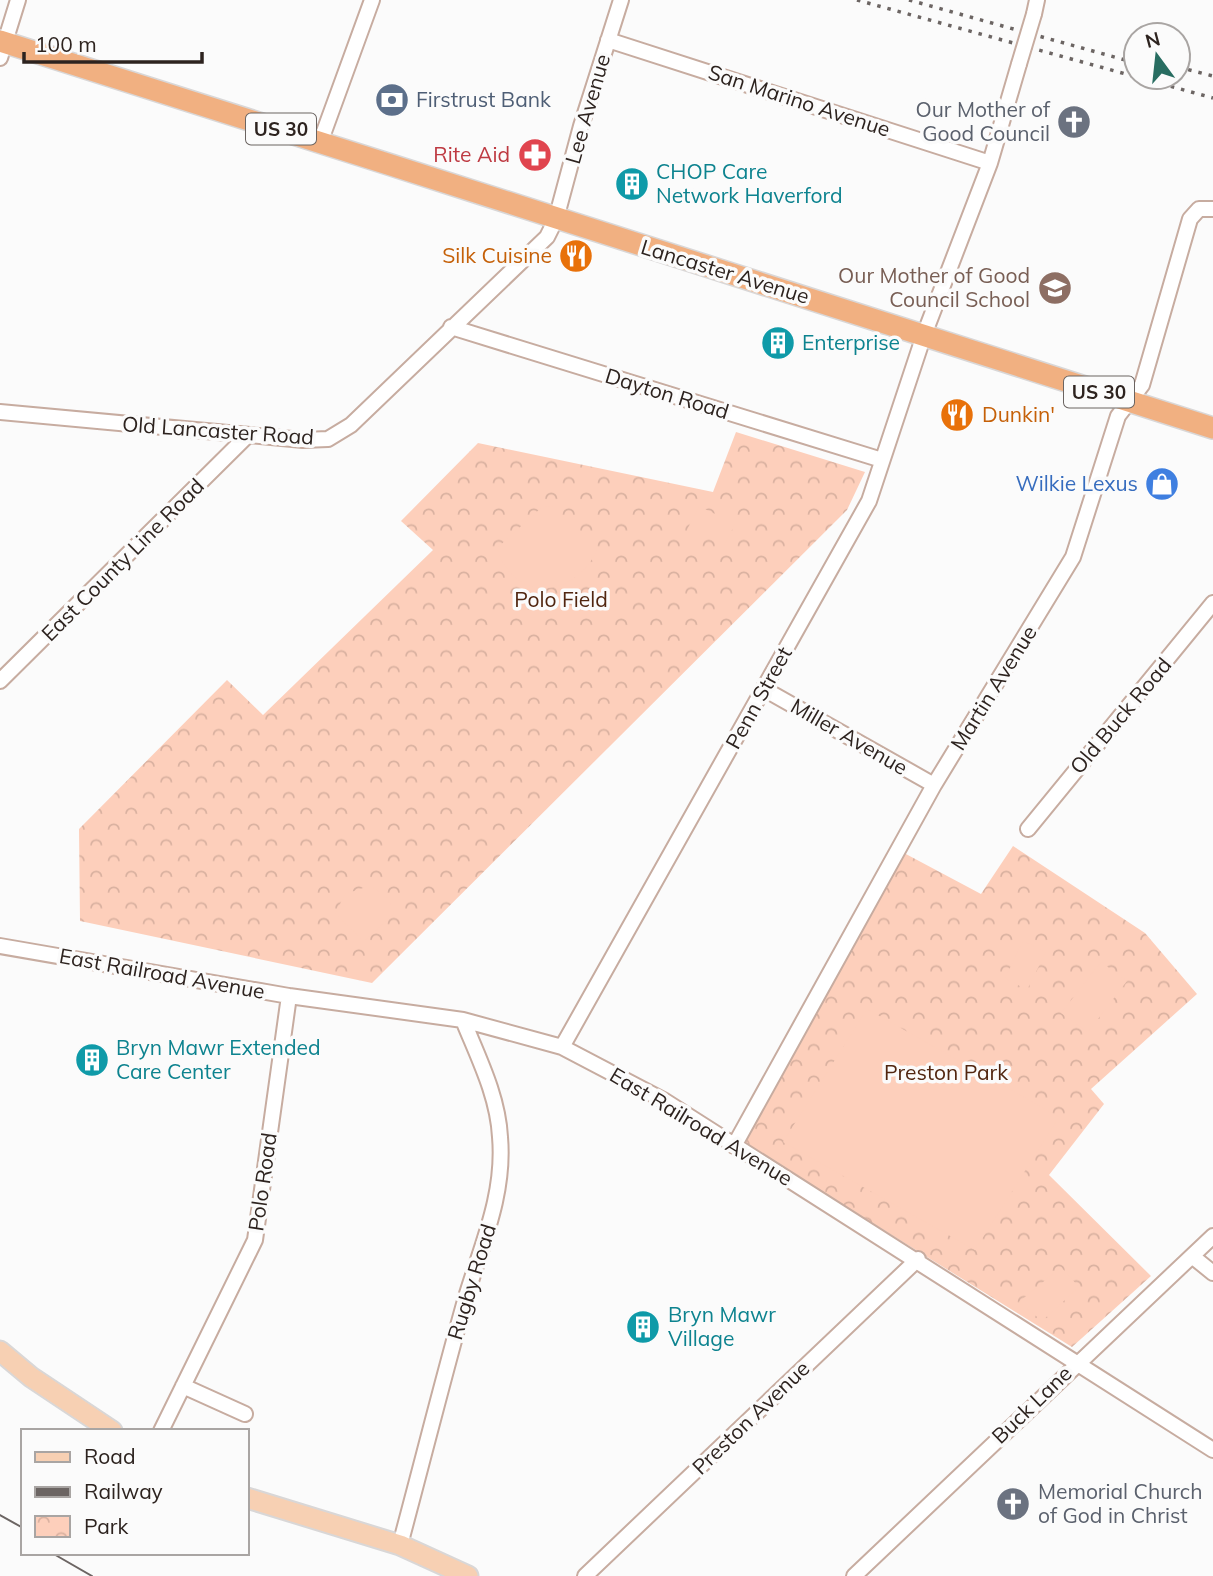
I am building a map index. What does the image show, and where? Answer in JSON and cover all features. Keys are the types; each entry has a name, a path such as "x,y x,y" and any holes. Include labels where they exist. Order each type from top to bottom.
{"highway":[{"name":"US 30","path":"2,47 321,140 556,219"},
{"name":"Lancaster Avenue","path":"556,219 1213,428"}],"main road":[{"path":"0,1351 31,1377 109,1429"},
{"path":"248,1498 400,1545 468,1576"}],"street":[{"path":"2,47 18,0"},
{"path":"321,140 372,0"},
{"name":"Lee Avenue","path":"556,219 621,0"},
{"name":"Penn Street","path":"562,1048 869,501 925,335 990,163 1035,7"},
{"name":"San Marino Avenue","path":"608,40 990,163"},
{"name":"Martin Avenue","path":"734,1146 934,785 1073,557 1118,416 1142,385 1191,219 1206,209"},
{"name":"Old Lancaster Road","path":"0,412 246,437 328,439 369,409 548,237 556,219"},
{"name":"Dayton Road","path":"452,327 882,460"},
{"name":"East County Line Road","path":"0,681 246,437"},
{"name":"Old Buck Road","path":"1027,828 1213,603"},
{"name":"Miller Avenue","path":"764,689 934,785"},
{"name":"East Railroad Avenue","path":"0,946 289,996 463,1020 562,1048 665,1101 918,1259 1213,1450"},
{"name":"Polo Road","path":"162,1429 256,1240 289,996"},
{"name":"Rugby Road","path":"400,1545 467,1296 489,1228 500,1174 500,1136 495,1107 463,1020"},
{"name":"Buck Lane","path":"853,1576 1213,1236"},
{"path":"1192,1256 1213,1273"},
{"name":"Preston Avenue","path":"585,1576 918,1259"},
{"path":"183,1386 246,1414"}],"green space":[{"name":"Polo Field","path":"736,432 865,472 847,510 372,983 80,921 79,829 227,680 263,715 433,550 401,521 478,443 713,492"},
{"path":"553,506 597,550 587,566 574,578 545,588 530,586 516,578 505,566 497,548 542,507"},
{"path":"699,506 735,524 724,546 688,528"},
{"name":"Preston Park","path":"1013,846 1145,933 1197,994 1091,1089 1104,1104 1049,1175 1151,1276 1072,1347 742,1142 904,853 981,894"},
{"path":"369,886 385,897 394,914 364,941 335,914 345,894"},
{"path":"1023,941 1046,952 1027,990 1005,978"},
{"path":"1101,962 1127,981 1088,1032 1061,1013"},
{"path":"867,1009 1059,1117 975,1250 783,1142"},
{"path":"1061,1267 1079,1287 1042,1321 1019,1302"}],"tram line":[{"path":"0,1515 21,1527"},
{"path":"55,1555 92,1576"}],"railway":[{"path":"857,0 1213,98"},
{"path":"909,0 1122,59"},
{"path":"1192,71 1213,76"}],"place":[{"name":"Firstrust Bank","path":"392,100"},
{"name":"Our Mother of Good Council","path":"1074,122"},
{"name":"Rite Aid","path":"535,155"},
{"name":"CHOP Care Network Haverford","path":"632,184"},
{"name":"Silk Cuisine","path":"576,256"},
{"name":"Our Mother of Good Council School","path":"1055,288"},
{"name":"Enterprise","path":"778,343"},
{"name":"Dunkin'","path":"957,415"},
{"name":"Wilkie Lexus","path":"1162,484"},
{"name":"Bryn Mawr Extended Care Center","path":"92,1060"},
{"name":"Bryn Mawr Village","path":"643,1327"},
{"name":"Memorial Church of God in Christ","path":"1013,1504"}]}
